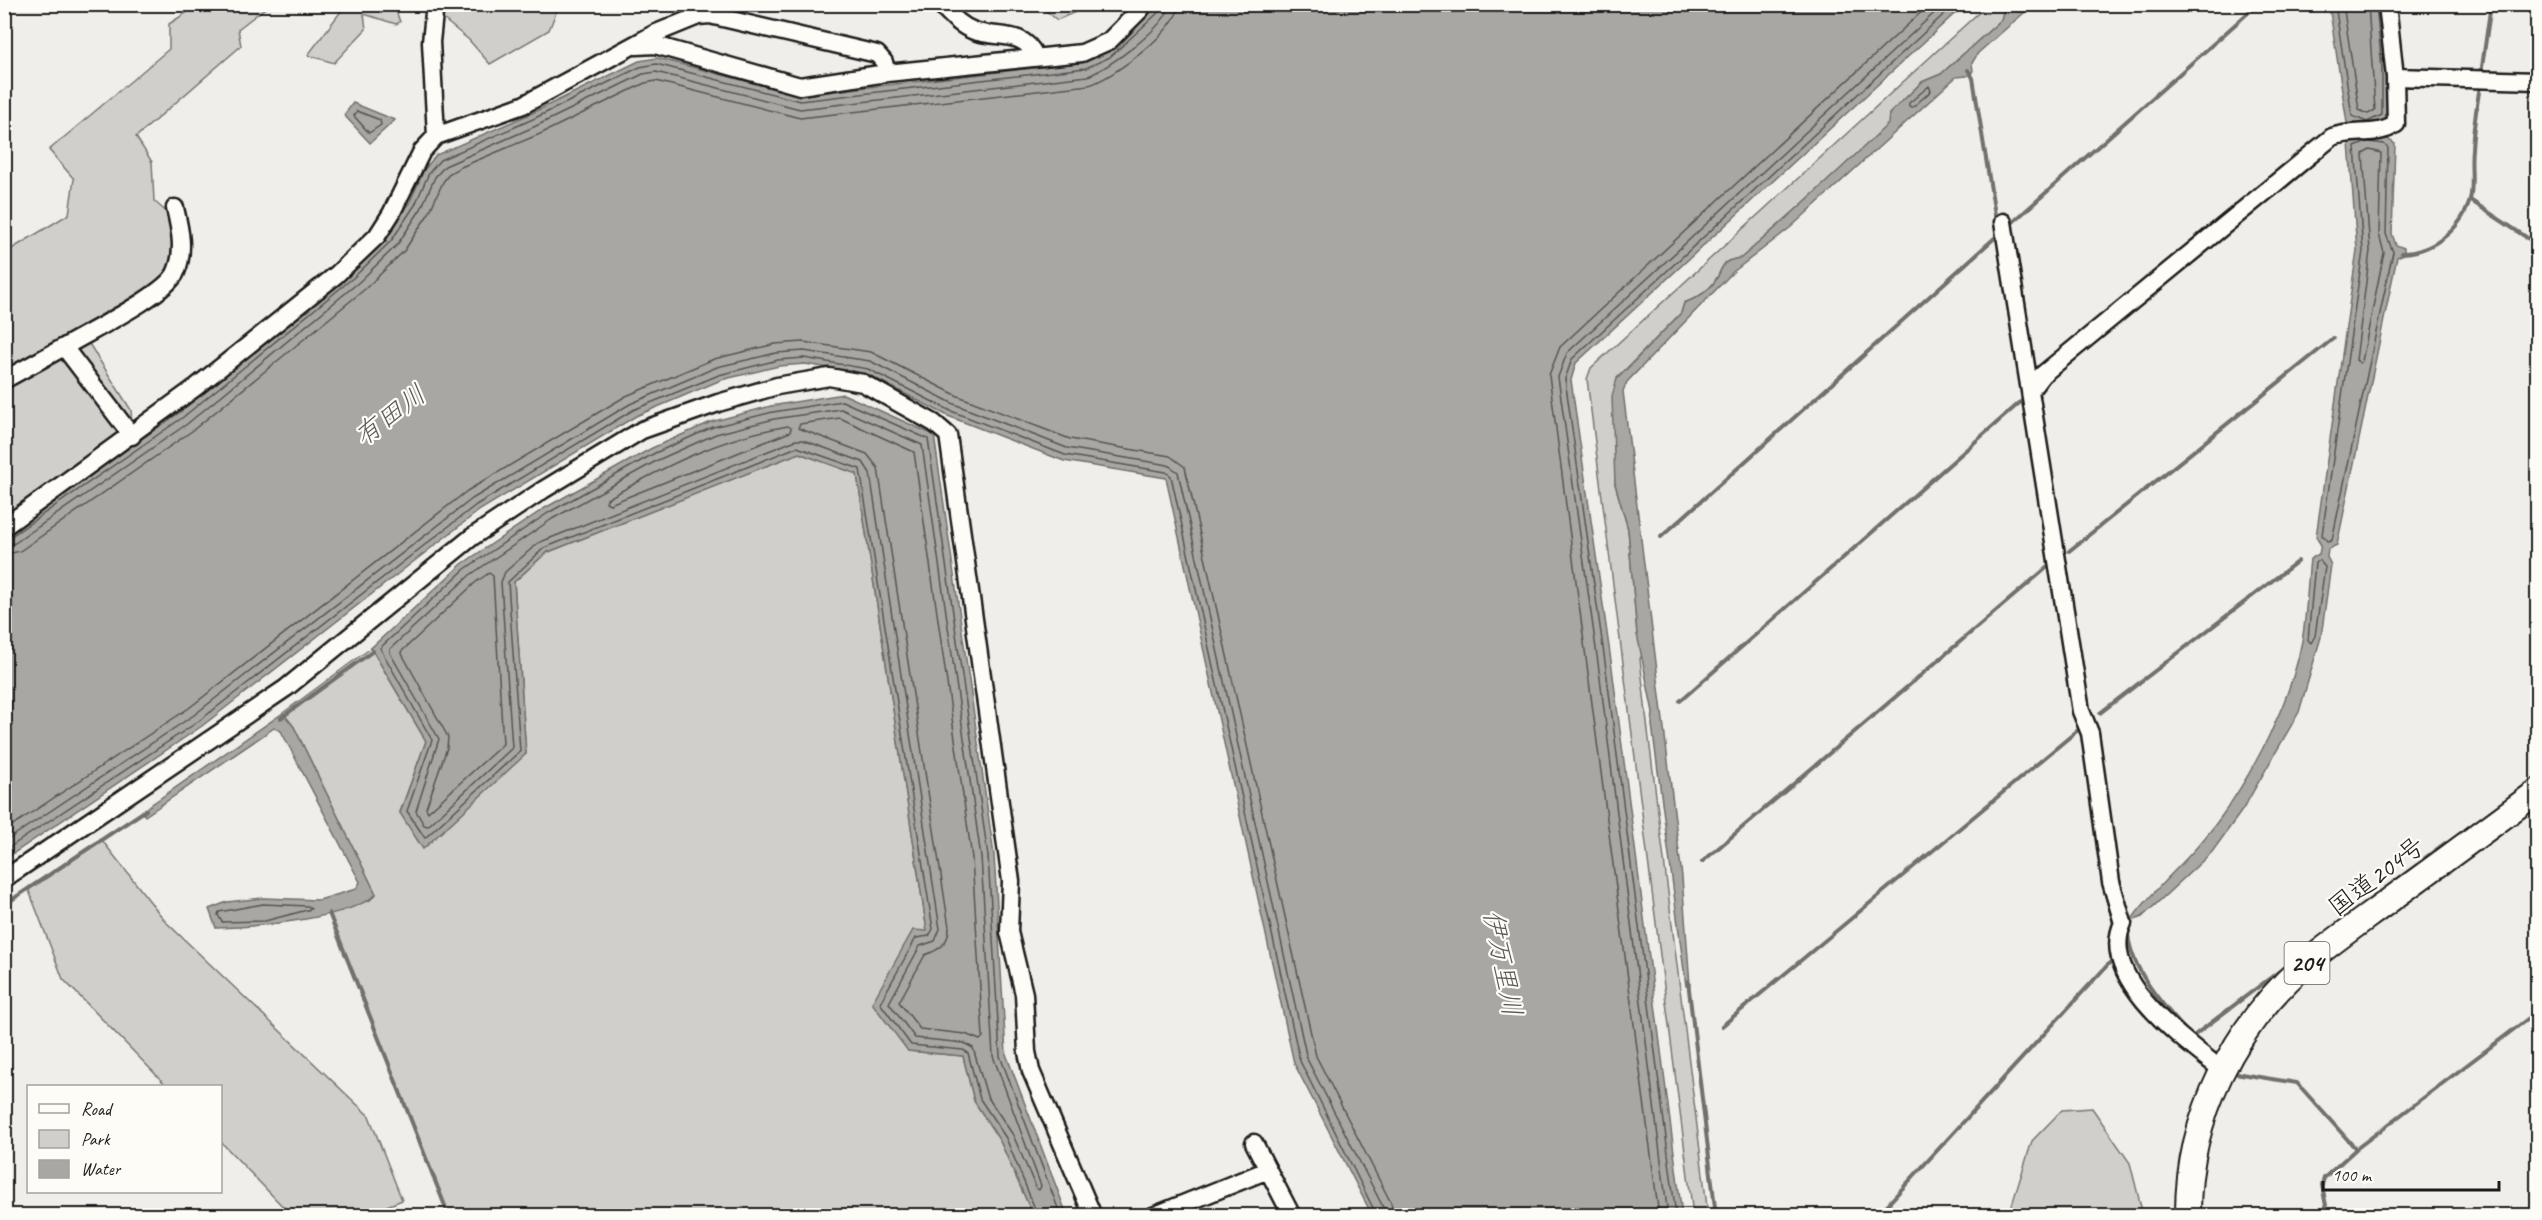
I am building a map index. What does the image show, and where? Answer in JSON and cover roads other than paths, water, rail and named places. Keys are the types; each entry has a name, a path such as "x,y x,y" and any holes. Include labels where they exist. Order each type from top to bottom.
{"highway":[{"name":"国道204号","path":"2188,1215 2192,1162 2201,1126 2222,1070 2266,1004 2310,960 2538,791"}],"street":[{"path":"435,4 431,42 436,136"},
{"path":"940,4 960,24 986,34 1012,36 1024,41 1035,56"},
{"path":"2032,388 2042,375 2332,137 2348,132 2388,129 2396,124 2395,77 2387,4"},
{"path":"636,46 655,45 800,86 887,73 1095,50 1109,41 1143,6"},
{"path":"4,527 132,436 336,275 377,236 391,214 422,151 436,136 523,105 701,10 710,15 877,54 884,62 887,73"},
{"path":"2395,77 2538,81"},
{"path":"4,380 64,347 166,285 176,274 182,237 175,208"},
{"path":"2003,222 2032,388 2081,711 2090,734 2111,882 2123,923 2119,931 2123,964 2142,999 2160,1020 2222,1070"},
{"path":"64,347 132,436"},
{"path":"4,879 286,688 472,537 543,490 642,430 718,403 777,386 829,377 864,383 934,423 948,435 1011,881 1009,932 1024,994 1027,1052 1035,1081 1094,1215"},
{"path":"1254,1143 1292,1215"},
{"path":"1153,1215 1268,1170"}],"water":[{"path":"1159,5 1964,5 1576,363 1571,380 1612,668 1682,1215 1372,1215 1294,1063 1166,478 1064,461 948,416 867,374 805,364 779,366 721,380 636,416 480,510 202,726 5,859 5,534 179,413 350,272 386,237 410,202 424,170 436,155 530,114 639,61 657,58 800,95 1085,62 1106,52"},
{"path":"2005,5 2033,5 1978,53 1972,63 1973,71 1967,76 1956,77 1791,227 1733,272 1627,382 1623,391 1682,877 1690,985 1686,986 1652,725 1653,712 1637,634 1628,529 1615,484 1612,396 1617,379 1681,313 1684,303 1709,289 1726,263 1741,258 1834,175 1888,124 1889,114 1922,82 1941,74 2001,20"},
{"path":"2329,5 2381,5 2388,69 2388,119 2371,136 2386,138 2395,144 2392,234 2396,245 2404,248 2404,254 2397,257 2337,545 2328,549 2327,557 2331,565 2321,637 2299,712 2243,809 2212,852 2142,917 2130,922 2145,902 2214,826 2247,777 2287,694 2302,641 2310,559 2319,554 2321,545 2316,537 2357,250 2349,143 2363,126 2347,123"},
{"path":"353,103 395,120 370,143 344,115"},
{"path":"843,394 934,435 994,855 1006,1054 1067,1215 1033,1215 1000,1141 974,1101 963,1056 908,1051 872,1003 913,930 927,931 857,474 799,453 546,553 514,582 526,754 423,849 400,813 426,741 371,648 462,564 545,508 652,448 711,422 771,406"},
{"path":"283,713 294,727 376,894 363,903 346,910 324,915 253,926 216,928 209,909 227,902 263,898 319,900 356,889 360,882 281,731 274,728 145,816 142,811"}],"waterway":[{"path":"2012,223 2258,4"},
{"path":"2481,74 2491,4"},
{"path":"1968,70 1973,78 1996,221"},
{"path":"2401,253 2412,252 2434,244 2452,230 2466,211 2471,194 2473,141 2480,85"},
{"path":"2274,196 2334,146"},
{"path":"2470,200 2538,245"},
{"path":"1661,537 1999,234"},
{"path":"2069,551 2334,338"},
{"path":"1680,701 2025,398"},
{"path":"2100,713 2298,561"},
{"path":"1702,862 2050,565"},
{"path":"281,718 373,651"},
{"path":"2074,714 2084,741"},
{"path":"1722,1026 2078,730"},
{"path":"4,905 146,810"},
{"path":"2425,858 2445,843"},
{"path":"2398,879 2417,865"},
{"path":"2106,894 2115,927"},
{"path":"329,913 449,1216"},
{"path":"2128,935 2142,975 2168,1011 2187,1032"},
{"path":"1877,1216 2114,958"},
{"path":"2192,1037 2290,963"},
{"path":"1688,981 1716,1216"},
{"path":"2328,1216 2322,1185 2324,1178 2356,1149 2538,1011"},
{"path":"2235,1073 2297,1083 2356,1149"}],"water label":[{"name":"有田川","path":"390,415"},
{"name":"伊万里川","path":"1503,963"}]}
